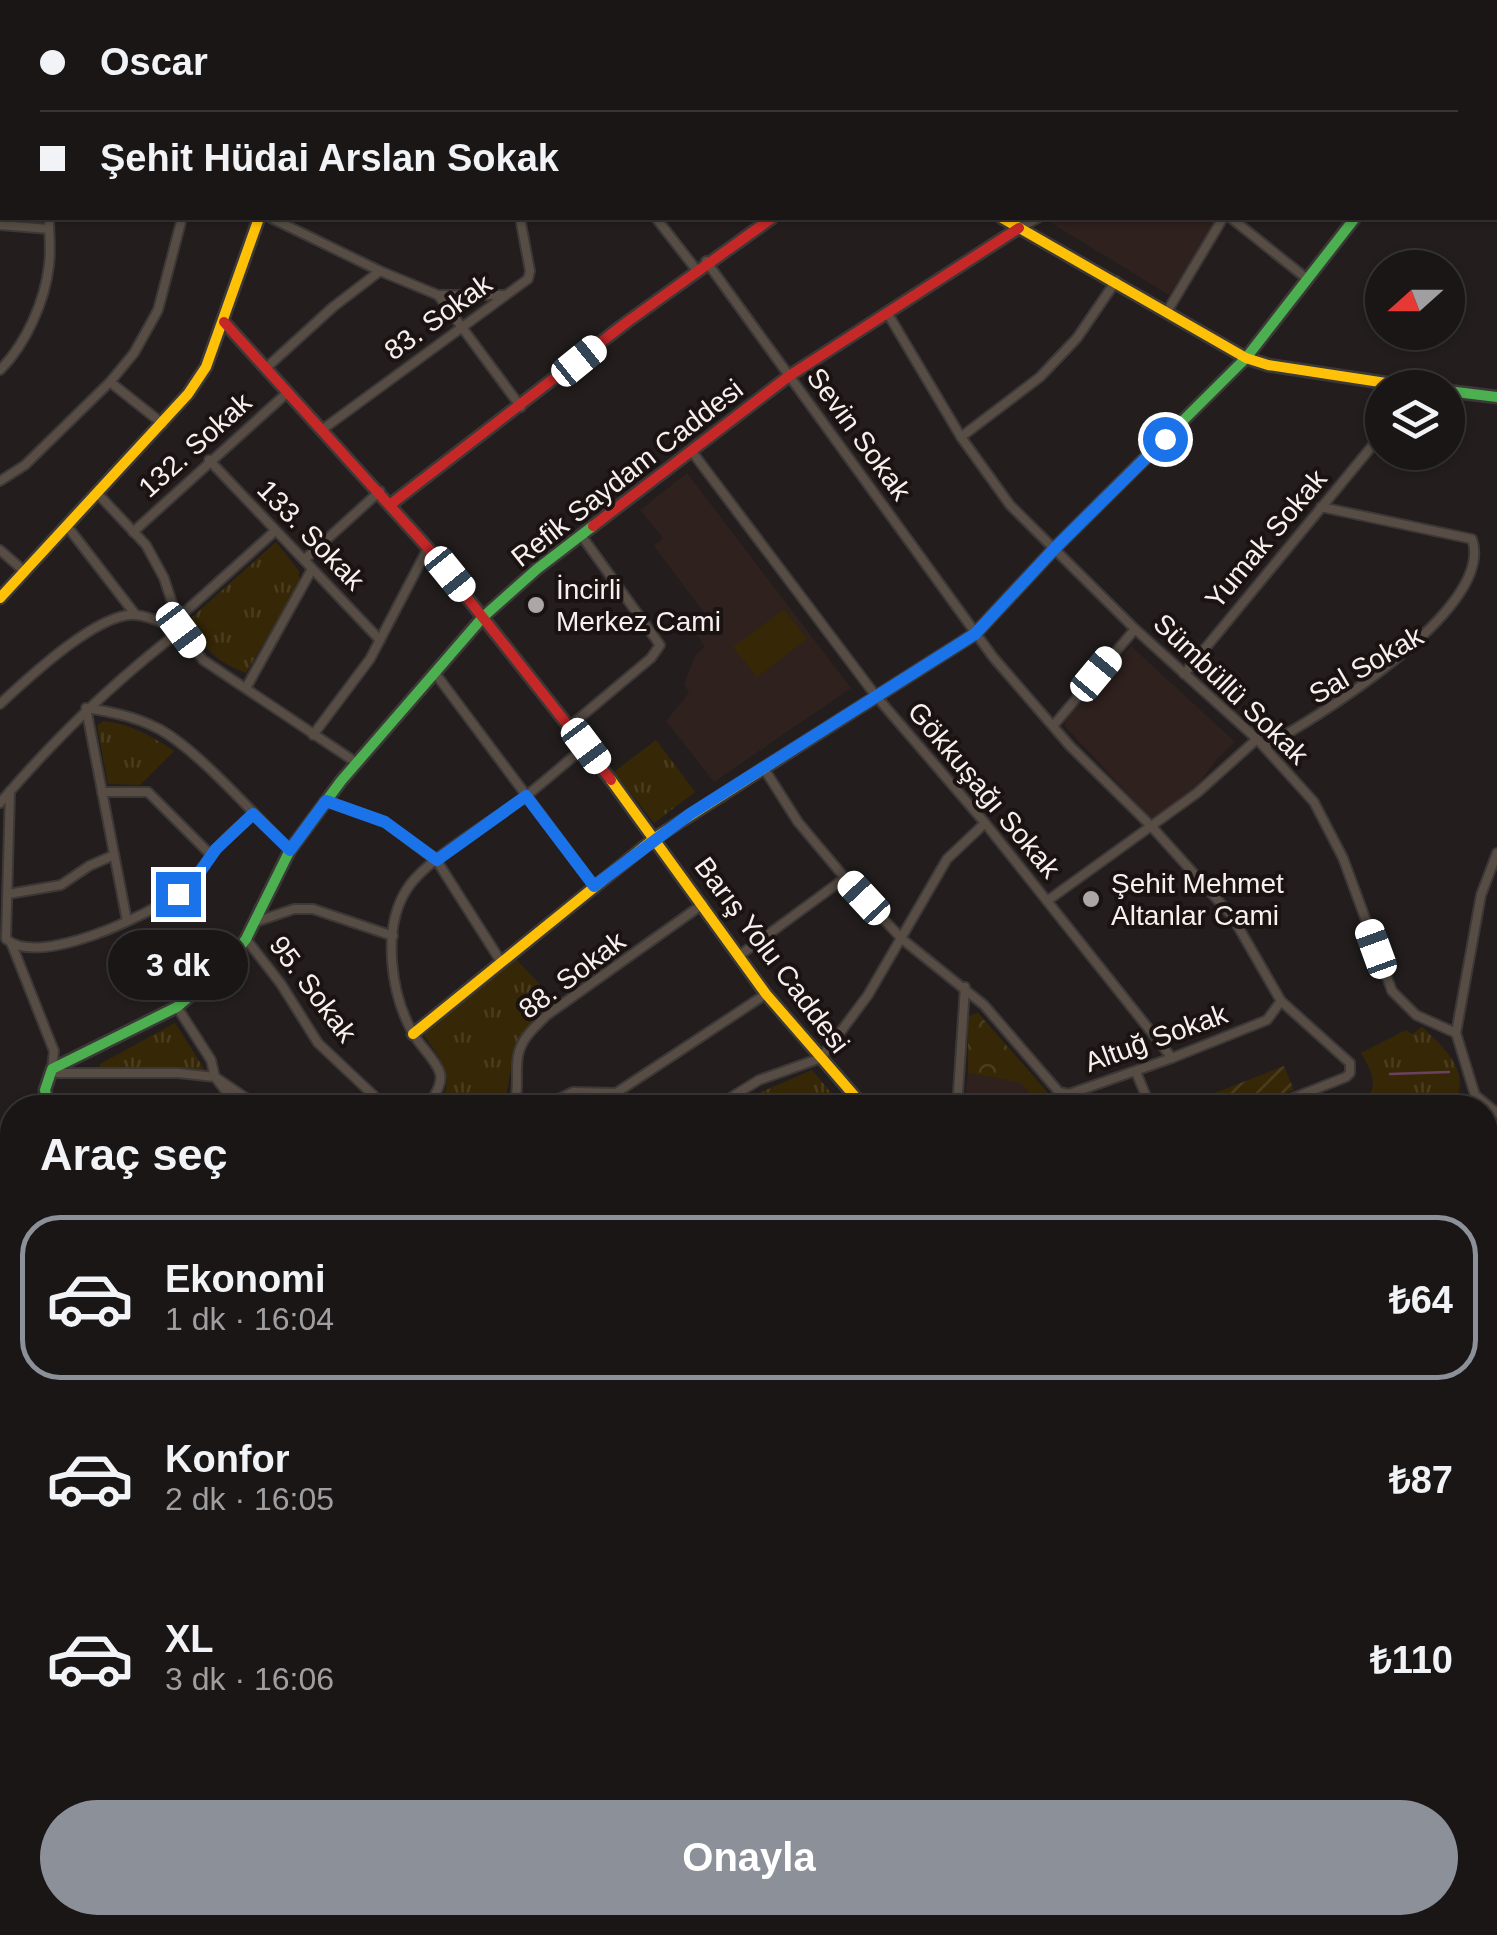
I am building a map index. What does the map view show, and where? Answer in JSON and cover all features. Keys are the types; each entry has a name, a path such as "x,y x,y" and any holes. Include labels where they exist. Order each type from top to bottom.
{"street":[{"path":"0,370 12,358 35,316 49,266 49,220"},
{"path":"0,480 25,465 110,382 134,353 158,310 181,220"},
{"path":"0,598 163,424 206,368 258,220"},
{"path":"275,220 438,295 506,295"},
{"name":"83. Sokak","path":"323,429 522,285 530,271 520,220"},
{"path":"658,220 695,268"},
{"path":"392,504 695,268 769,220"},
{"path":"1006,220 1246,358 1268,366 1365,380"},
{"path":"1020,228 1034,220"},
{"path":"1168,310 1222,220"},
{"path":"1234,220 1306,278"},
{"path":"412,1034 655,838 975,634 1056,547 1246,358 1353,220"},
{"path":"0,225 49,229"},
{"name":"Refik Saydam Caddesi","path":"52,1069 177,1007 226,966 256,922 290,850 326,801 483,617 581,535 789,376 1020,228"},
{"name":"Sevin Sokak","path":"706,261 975,634 1054,726 1232,916 1282,1001 1346,1057 1352,1068 1346,1077 1301,1095"},
{"path":"266,368 380,271"},
{"path":"961,437 1040,376 1077,338 1116,281"},
{"path":"438,295 521,407"},
{"name":"Sümbüllü Sokak","path":"888,314 961,437 1010,505 1134,629 1257,738 1314,802 1332,832 1392,991 1416,1016 1456,1033"},
{"name":"Barış Yolu Caddesi","path":"224,322 428,548 586,746 766,994 853,1095"},
{"path":"110,382 163,424"},
{"name":"132. Sokak","path":"133,532 288,392"},
{"path":"1465,393 1497,397"},
{"name":"Gökkuşağı Sokak","path":"693,453 876,696 985,823 1172,1058"},
{"name":"Yumak Sokak","path":"1184,674 1365,455"},
{"name":"133. Sokak","path":"209,460 380,640"},
{"path":"304,560 380,492"},
{"path":"98,494 146,544 164,578 181,630 203,660 357,762"},
{"path":"1322,507 1460,536 1480,545"},
{"path":"67,526 136,614"},
{"path":"178,619 276,531"},
{"path":"570,726 651,658 660,645 581,535"},
{"path":"312,734 370,659 428,548"},
{"path":"0,550 24,572"},
{"path":"246,688 312,569"},
{"path":"0,704 74,642 109,620 136,614 181,630"},
{"path":"1054,726 1134,629"},
{"path":"0,804 86,708 181,630"},
{"path":"434,672 594,886"},
{"name":"Sal Sokak","path":"1264,746 1382,684"},
{"path":"86,708 127,921"},
{"path":"86,708 122,714 159,728 192,754 290,850"},
{"path":"1047,901 1197,793 1257,738"},
{"path":"1232,744 1240,752"},
{"path":"434,1095 440,1085 440,1071 412,1034 393,978 398,903 410,884 437,860 526,796 586,746"},
{"name":"Altuğ Sokak","path":"763,767 798,822 846,878 902,938 965,987 1059,1092 1069,1094 1136,1072 1268,1020 1282,1001"},
{"path":"10,791 4,942 54,1051 45,1095"},
{"path":"102,792 148,792 212,855"},
{"path":"326,801 385,822 437,860 500,960"},
{"path":"4,942 48,946 76,942 127,921 178,894 253,814"},
{"path":"735,1095 759,1080 820,1058 868,995 946,860 985,823"},
{"path":"1474,1095 1456,1033 1478,911 1497,853"},
{"path":"8,894 61,885 88,866 114,855"},
{"path":"740,955 846,878"},
{"name":"88. Sokak","path":"518,1095 518,1056 526,1035 547,1015 703,904"},
{"path":"256,922 294,909 313,909 394,936"},
{"name":"95. Sokak","path":"246,939 281,984 318,1043 373,1095"},
{"path":"958,1095 965,987"},
{"path":"566,1095 616,1093 766,994"},
{"path":"177,1007 229,1095"},
{"path":"52,1069 60,1073 72,1070 215,1076 243,1095"},
{"path":"1136,1072 1145,1095"}],"shaded area":[{"path":"1050,220 1217,220 1169,295"},
{"path":"687,473 851,688 714,782 666,721 689,693 684,684 696,654 705,647 693,629 707,617 654,546 663,538 640,510"},
{"path":"1131,646 1235,742 1197,786 1153,821 1064,725"},
{"path":"978,1013 1051,1095 965,1095 968,1016"}],"green space":[{"path":"276,542 299,571 299,584 246,673 211,653 191,618"},
{"path":"784,609 807,639 757,677 733,647"},
{"path":"103,721 140,732 174,751 140,785 108,784 97,726"},
{"path":"656,740 695,792 654,823 614,772"},
{"path":"515,958 557,1003 520,1037 505,1095 444,1095 446,1079 441,1061 424,1035"},
{"path":"978,1013 1051,1095 1032,1095 1020,1082 968,1073 968,1016"},
{"path":"175,1023 211,1080 100,1071 100,1064"},
{"path":"1422,1027 1454,1062 1460,1084 1458,1095 1369,1095 1372,1078 1361,1053 1406,1030 1412,1034"},
{"path":"1284,1066 1294,1090 1281,1095 1210,1095"},
{"path":"812,1070 833,1095 755,1095"}],"waterway":[{"path":"1390,1074 1449,1072"}],"traffic: fast":[{"path":"794,749 975,634 1056,547 1246,358 1353,220"},
{"path":"1465,393 1497,397"},
{"path":"46,1095 52,1069 177,1007 225,966 246,939 290,850 341,781 483,617 593,526"}],"traffic: slow":[{"path":"0,598 188,394 206,367 258,220"},
{"path":"1005,220 1246,358 1365,380"},
{"path":"413,1034 655,838 794,749"},
{"path":"611,780 766,994 854,1095"}],"traffic: jam":[{"path":"391,504 627,322 769,220"},
{"path":"593,526 789,376 1019,228"},
{"path":"224,322 428,548 611,780"}],"place":[{"name":"İncirli Merkez Cami","path":"536,605"},
{"name":"Şehit Mehmet Altanlar Cami","path":"1091,899"}],"route":[{"path":"178,894 195,879 216,849 253,814 290,850 326,801 385,822 437,860 526,796 594,886 690,814 975,634 1165,439"}]}
